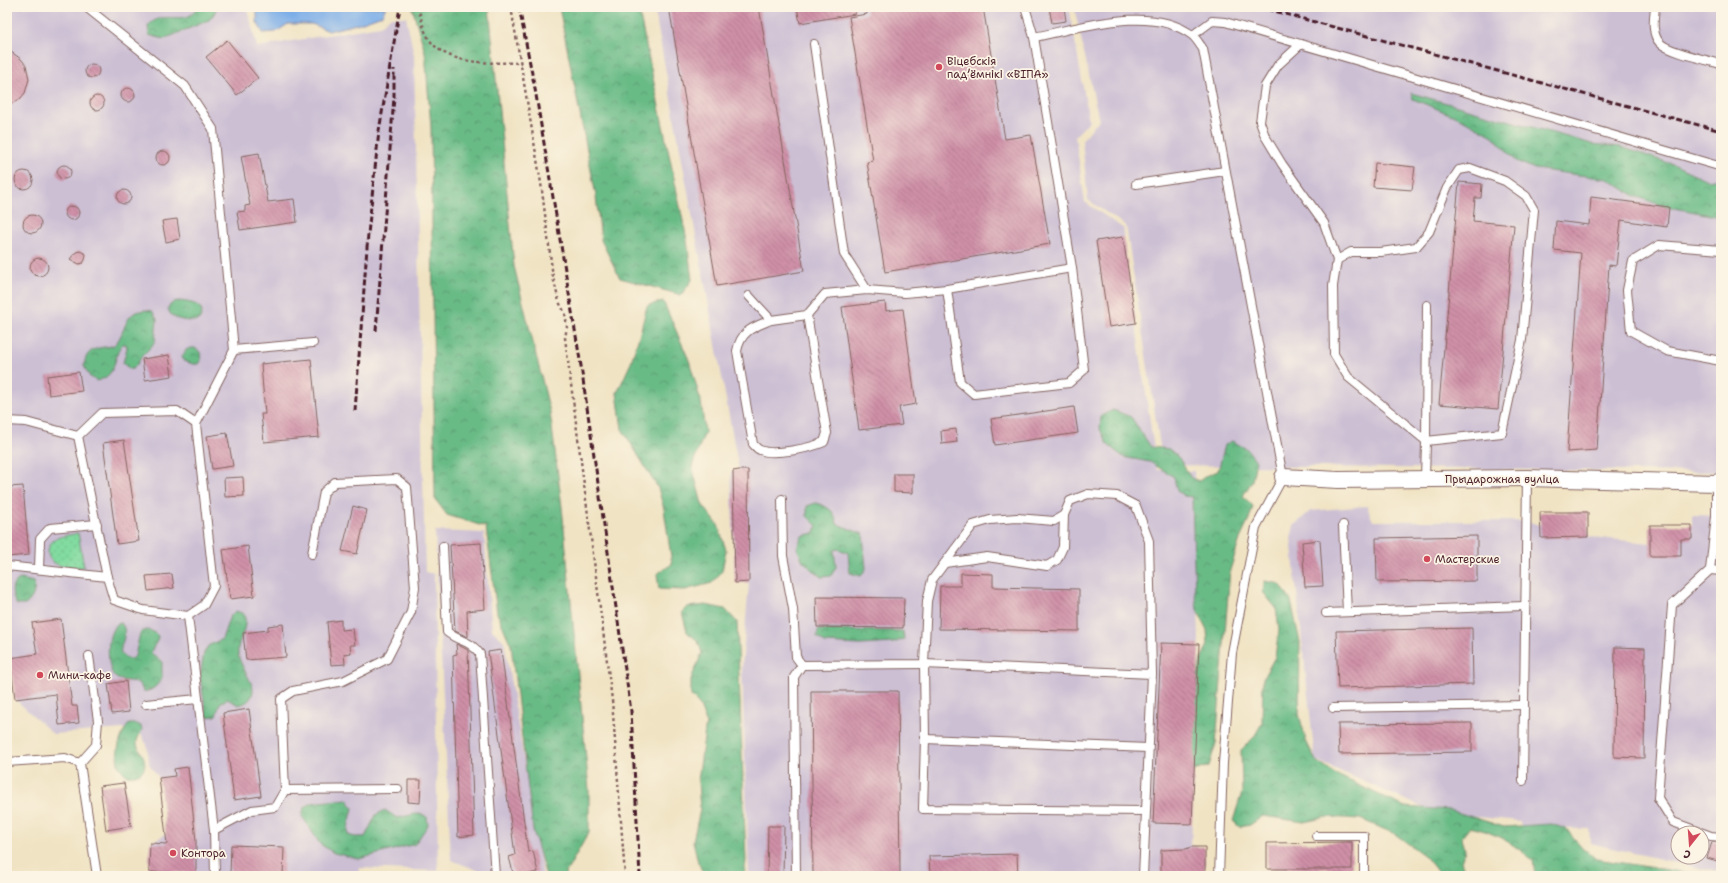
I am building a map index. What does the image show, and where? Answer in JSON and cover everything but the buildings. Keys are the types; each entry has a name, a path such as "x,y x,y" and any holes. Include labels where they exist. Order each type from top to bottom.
{"street":[{"name":"Прыдарожная вуліца","path":"1283,477 1338,480 1527,478 1718,482"}],"lane":[{"path":"78,436 107,577 114,600 143,610 188,616 204,604 214,586 196,424 234,350 213,129 185,86 86,7"},
{"path":"947,289 960,382 974,394 1069,383 1084,370 1072,268 1034,37 1025,7"},
{"path":"1655,7 1654,29 1659,42 1670,49 1721,64"},
{"path":"1034,37 1110,21 1141,20 1172,24 1192,35 1204,49 1225,171 1283,477 1256,527 1232,653 1223,763 1219,876"},
{"path":"1192,35 1212,21 1225,22 1715,166 1721,166"},
{"path":"814,44 844,254 867,290"},
{"path":"1301,44 1278,65 1265,86 1260,122 1265,136 1282,164 1324,223 1337,260 1333,286 1334,354 1348,377 1426,441 1502,433 1522,340 1534,210 1526,196 1505,181 1470,168 1459,170 1447,188 1429,232 1416,247 1381,252 1351,252 1337,260"},
{"path":"1136,184 1225,171"},
{"path":"1721,250 1659,245 1633,261 1627,290 1631,331 1667,351 1721,361"},
{"path":"807,315 827,433 824,442 814,446 771,453 760,450 752,444 737,351 739,342 748,330 771,320 807,315 825,294 867,290 905,293 947,289 1072,268"},
{"path":"749,296 771,320"},
{"path":"1425,480 1426,306"},
{"path":"234,350 313,343"},
{"path":"78,436 102,413 177,411 196,424"},
{"path":"7,421 26,422 78,436"},
{"path":"1523,781 1524,606 1527,478"},
{"path":"214,830 252,810 275,807 285,790 281,700 293,691 343,681 387,659 411,612 415,588 407,487 397,479 335,482 324,492 312,554"},
{"path":"1718,482 1710,570 1672,605 1658,798 1673,822 1711,836 1721,837"},
{"path":"945,563 987,557 1047,566 1057,560 1063,547 1064,514 1070,501 1088,494 1117,496 1136,506 1149,541 1152,674 1143,876"},
{"path":"782,499 783,556 793,609 796,657 802,665"},
{"path":"1064,514 1054,521 1017,518 990,520 973,526 932,580 927,601 924,664 925,739 923,809 1146,811"},
{"path":"39,568 40,540 50,528 97,524"},
{"path":"1343,525 1347,612"},
{"path":"443,546 447,632 455,638 473,644 480,654 495,876"},
{"path":"7,566 39,568 107,577"},
{"path":"1710,570 1721,571"},
{"path":"1326,613 1524,606"},
{"path":"188,616 214,830 214,876"},
{"path":"80,763 96,745 98,729 89,656"},
{"path":"802,665 924,664 1152,674"},
{"path":"796,876 794,676 802,665"},
{"path":"146,704 198,700"},
{"path":"1333,708 1524,705"},
{"path":"925,739 1148,748"},
{"path":"7,762 65,758 80,763"},
{"path":"80,763 97,876"},
{"path":"285,790 398,789"},
{"path":"1316,836 1364,836 1364,876"}],"path":[{"path":"418,7 428,38 434,46 446,54 465,60 521,63"},
{"path":"511,7 541,183 553,276 559,302 565,313 567,327 565,338 612,700 625,876"}],"shaded area":[{"path":"7,7 247,7 257,47 380,26 390,17 406,17 414,55 425,572 434,574 438,871 360,868 359,876 289,876 149,872 150,843 166,834 159,778 149,764 147,745 137,728 53,734 15,699 10,658 7,658"},
{"path":"654,7 1069,7 1089,121 1075,136 1085,202 1124,229 1123,237 1157,470 1194,471 1199,644 1191,846 1205,847 1205,876 749,876 742,667 749,583 735,583 731,472 739,470"},
{"path":"1074,7 1721,7 1721,472 1163,465 1126,226 1088,200 1082,140 1099,120"},
{"path":"1367,506 1373,521 1525,521 1540,525 1540,512 1588,512 1589,537 1650,543 1650,525 1692,525 1692,515 1721,516 1721,873 1686,865 1710,865 1710,825 1670,825 1670,861 1590,843 1589,829 1521,828 1520,821 1435,813 1315,760 1291,538 1294,526 1310,511"},
{"path":"435,531 484,533 492,630 504,641 543,876 493,876 451,860"}],"green space":[{"path":"197,7 217,7 209,20 164,39 149,35 148,26 154,21 168,17 187,17 193,13"},
{"path":"412,7 489,7 514,266 550,412 562,507 589,790 589,832 564,876 546,876 533,830 511,645 497,613 486,527 447,515 435,499 431,127 425,52"},
{"path":"559,7 638,7 687,240 692,280 681,295 620,278 601,240 596,196"},
{"path":"1411,93 1592,144 1621,147 1675,165 1707,180 1721,178 1721,217 1664,206 1635,196 1608,179 1535,169 1516,161 1493,136 1462,119 1413,99"},
{"path":"663,301 689,360 701,402 705,432 692,466 702,504 718,525 726,550 722,571 712,583 685,590 659,589 657,574 672,564 664,509 658,488 622,429 617,393 630,365 647,306"},
{"path":"174,302 188,302 197,305 200,308 202,311 198,321 175,318 169,312 168,307"},
{"path":"145,310 152,311 157,319 155,341 142,356 136,366 133,369 129,369 123,363 127,348 126,344 122,344 112,371 104,378 97,381 90,377 84,366 85,360 90,352 97,348 113,346 120,338 130,317 136,312"},
{"path":"195,348 200,352 201,361 199,364 184,361 182,357 186,350"},
{"path":"1113,410 1131,417 1151,447 1169,449 1179,458 1191,478 1199,481 1218,471 1225,445 1232,441 1247,449 1256,461 1252,481 1243,496 1253,506 1230,570 1216,743 1209,766 1191,772 1196,693 1201,659 1208,645 1207,630 1197,609 1195,595 1192,497 1184,496 1177,491 1174,477 1150,462 1123,457 1107,444 1100,429 1101,416"},
{"path":"816,503 833,512 837,524 863,534 866,569 861,576 850,573 848,553 839,549 834,550 836,567 831,576 821,577 803,561 797,548 802,536 814,533 817,526 807,516 807,506"},
{"path":"78,533 84,567 61,566 52,561 49,557 48,551 53,541"},
{"path":"21,579 33,582 34,591 32,598 25,605 17,605 13,598 12,590 14,583"},
{"path":"1265,581 1280,584 1291,601 1300,642 1299,714 1306,741 1316,761 1335,774 1405,807 1450,810 1504,827 1551,824 1566,829 1582,847 1596,859 1688,873 1695,876 1535,876 1533,860 1511,844 1496,836 1480,829 1470,827 1462,837 1465,850 1461,862 1468,876 1441,876 1425,856 1395,834 1360,819 1327,817 1304,822 1263,816 1250,825 1239,827 1233,821 1242,792 1241,750 1254,737 1262,723 1263,678 1275,657 1279,630 1276,608 1263,592"},
{"path":"706,605 725,609 737,622 746,861 744,876 702,876 703,873 698,862 693,841 700,810 698,781 706,722 699,704 691,696 691,679 702,653 698,641 687,632 682,612 687,607"},
{"path":"236,611 244,614 245,619 238,653 253,688 252,696 249,700 239,705 227,699 220,703 216,716 207,717 200,677 204,653 208,646 222,639 230,616"},
{"path":"121,623 125,631 121,654 128,659 132,659 135,656 140,633 149,630 158,636 151,654 162,661 162,679 149,691 143,691 140,684 119,680 111,671 108,646 112,631 116,625"},
{"path":"818,630 903,631 904,639 893,643 860,645 825,643 817,637"},
{"path":"129,724 137,724 141,726 142,730 137,744 145,763 143,770 134,775 126,775 120,768 117,759 119,743 123,732"},
{"path":"347,799 353,808 348,828 348,835 365,837 376,815 385,810 397,818 420,813 427,817 428,825 415,844 359,859 334,853 320,844 302,816 304,808 311,803"}],"water":[{"path":"257,7 276,10 282,7 386,7 382,15 360,23 329,31 312,24 288,24 276,32 263,33 257,22"}],"railway":[{"path":"355,411 368,234 379,131 400,7"},
{"path":"519,7 535,89 581,366 631,711 640,876"},
{"path":"1259,7 1721,131"},
{"path":"376,331 394,97 394,69"}],"place":[{"name":"Віцебскія падʼёмнікі «ВІПА»","path":"939,67"},
{"name":"Мастерские","path":"1427,559"},
{"name":"Мини-кафе","path":"40,675"},
{"name":"Контора","path":"173,853"}]}
